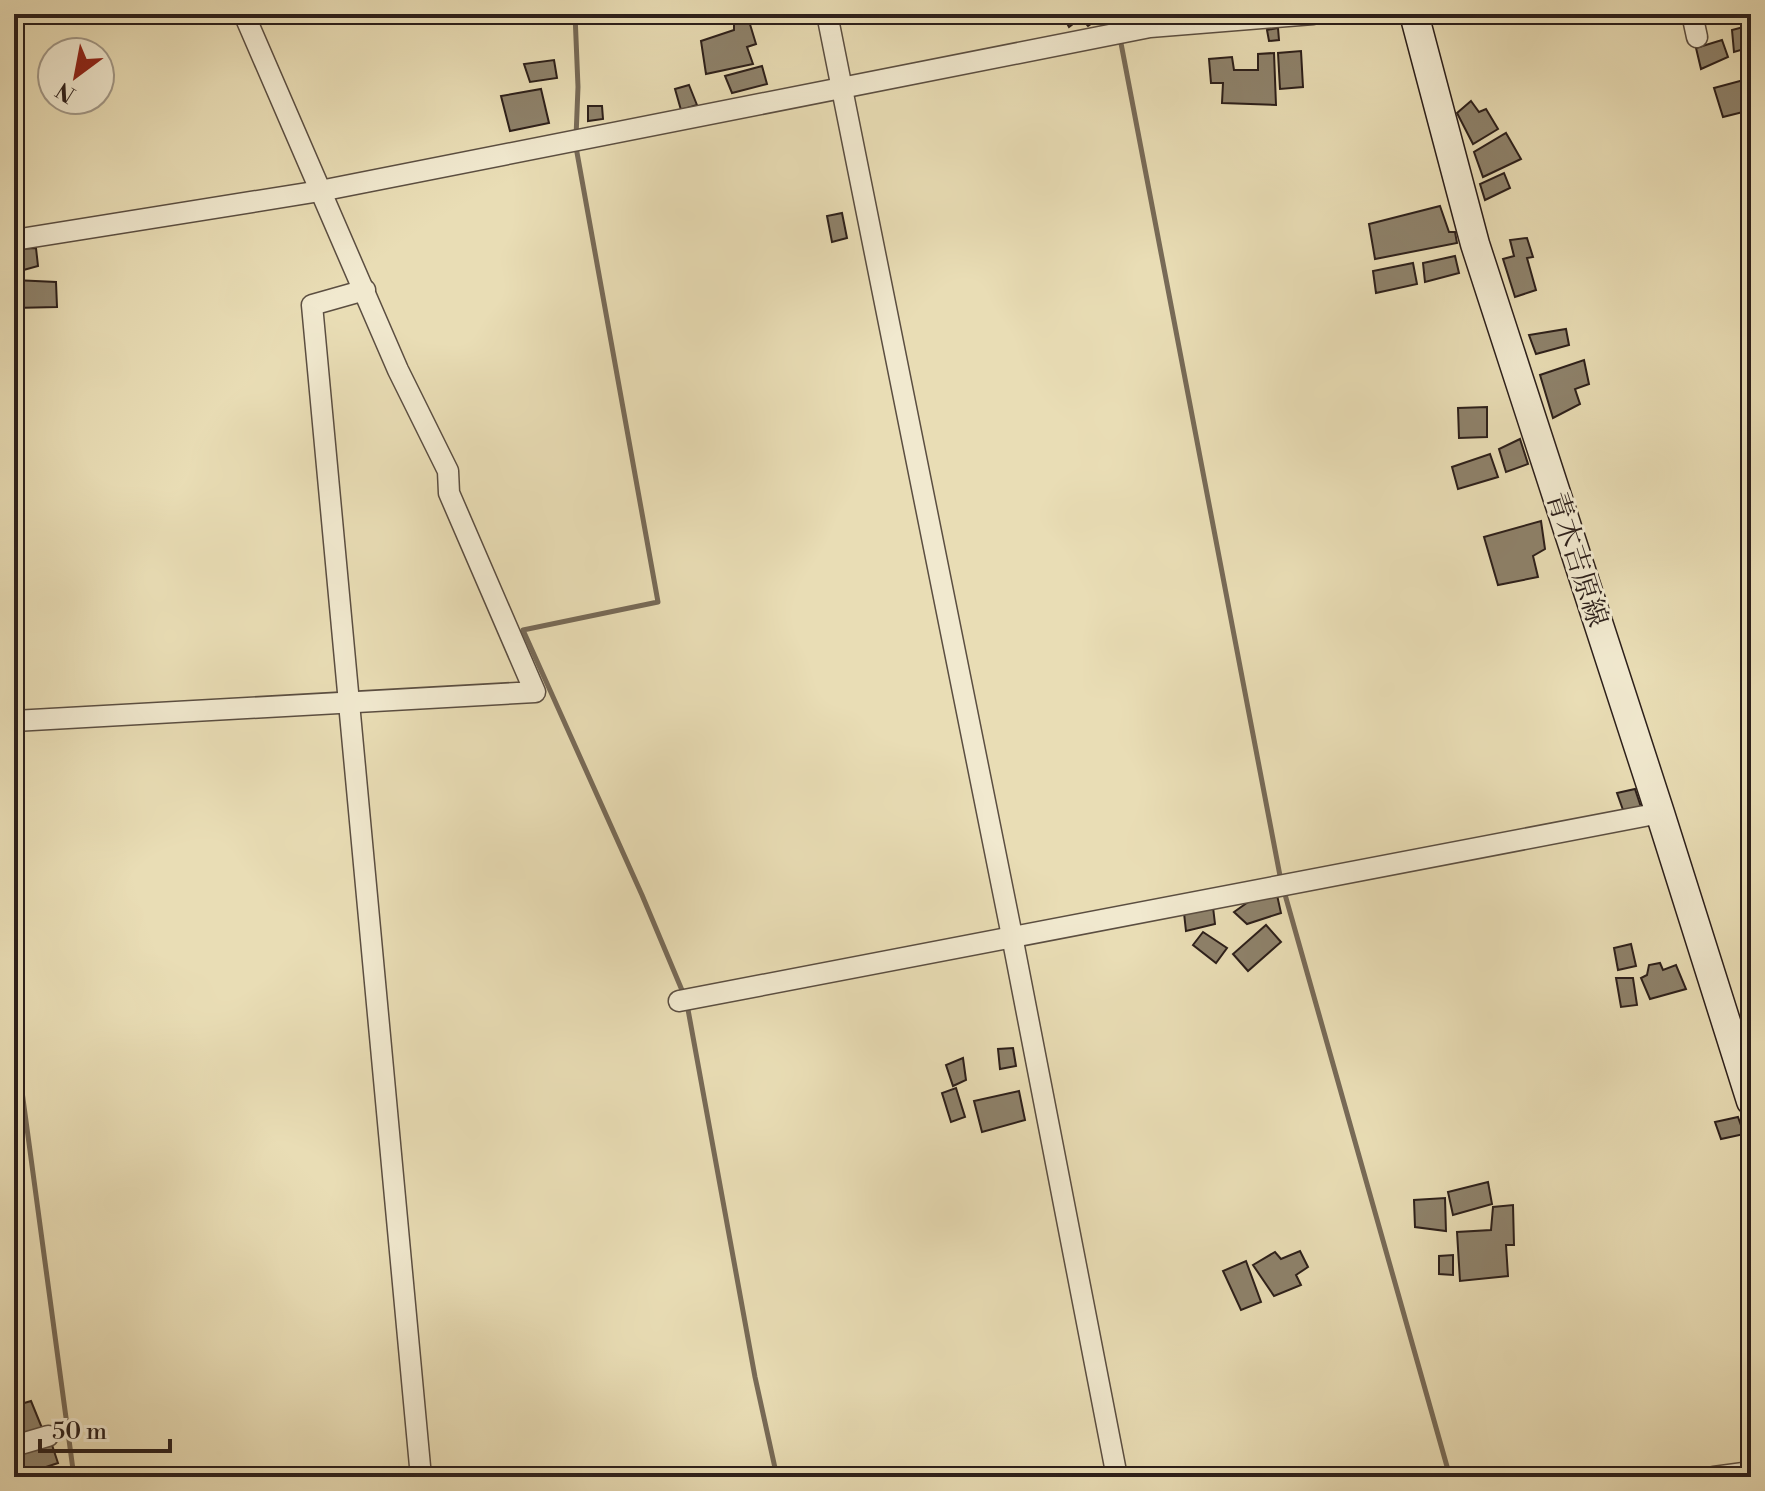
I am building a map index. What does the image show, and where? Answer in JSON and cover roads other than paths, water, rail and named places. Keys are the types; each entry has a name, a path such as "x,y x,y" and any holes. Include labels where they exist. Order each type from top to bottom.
{"main road":[{"name":"青木吉原線","path":"1414,14 1475,244 1751,1101"}],"street":[{"path":"14,721 535,692 449,493 448,471 398,370 244,14"},
{"path":"827,14 1117,1477"},
{"path":"14,240 320,191 1150,27 1313,14"},
{"path":"1692,14 1697,37"},
{"path":"365,290 312,305 421,1477"},
{"path":"679,1001 1660,813"},
{"path":"14,1446 48,1436"},
{"path":"1714,1477 1751,1472"}],"waterway":[{"path":"575,14 578,87 576,137"},
{"path":"1114,14 1118,29"},
{"path":"1120,38 1281,881"},
{"path":"576,147 658,602 523,630 684,995"},
{"path":"14,343 21,389 14,469"},
{"path":"1284,891 1450,1477"},
{"path":"687,1004 755,1377 777,1477"},
{"path":"14,1032 74,1477"}]}
